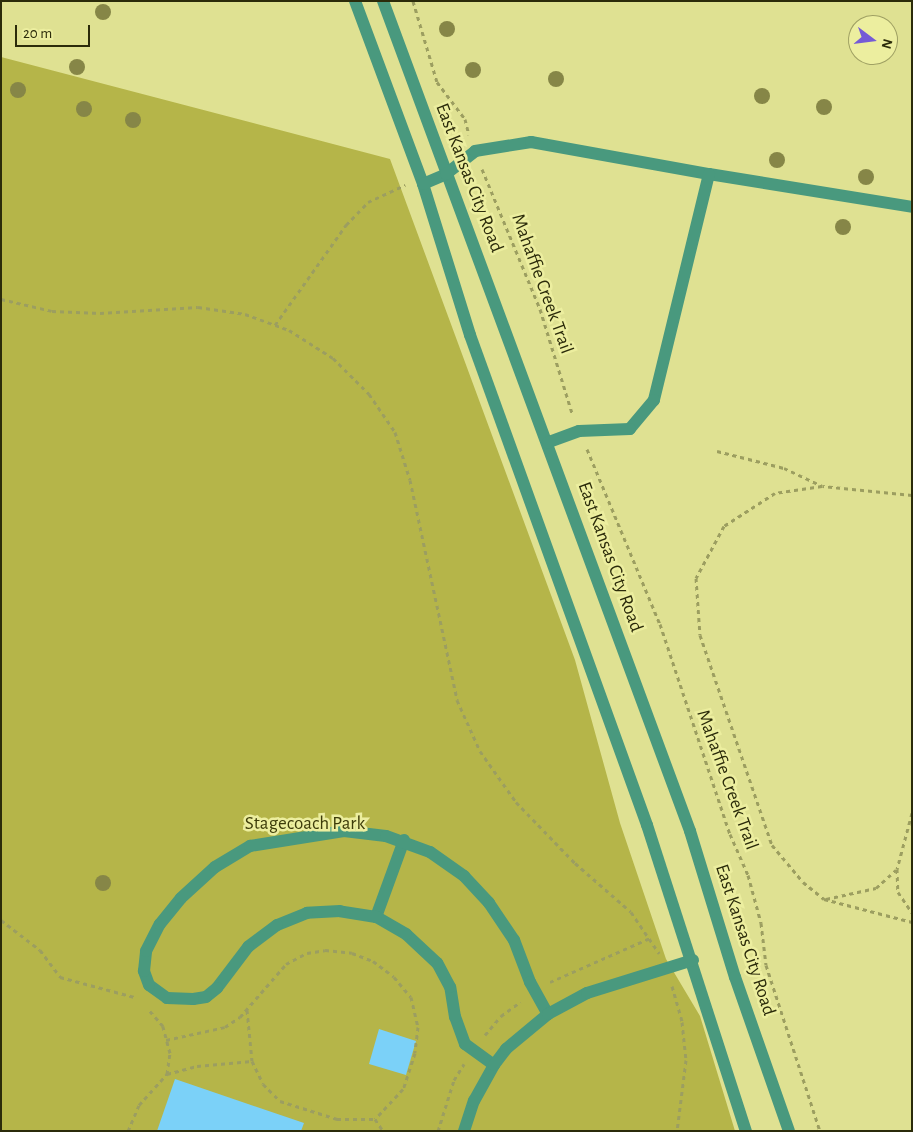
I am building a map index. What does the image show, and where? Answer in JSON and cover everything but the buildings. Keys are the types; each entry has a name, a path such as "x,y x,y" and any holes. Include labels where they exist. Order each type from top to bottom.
{"street":[{"path":"355,1 423,184 470,335 693,960 746,1131"},
{"name":"East Kansas City Road","path":"383,1 446,174 548,442 690,831 735,977 789,1131"},
{"path":"423,184 446,174 475,151 531,142 709,174 912,207"},
{"path":"548,442 579,431 630,429 654,400 709,174"},
{"path":"494,1064 465,1044 455,1017 450,987 438,963 406,934 376,918 340,911 307,912 277,925 248,947 217,988 206,997 167,998 149,985 144,971 146,951 155,933 181,898 215,867 250,846 344,831 404,840 430,852 464,876 489,903 514,940 530,982 548,1014"},
{"path":"376,918 404,840"},
{"path":"464,1131 474,1101 494,1064 506,1049 548,1014 587,993 693,960"}],"path":[{"path":"412,1 437,82 465,119 468,132"},
{"name":"Mahaffie Creek Trail","path":"478,162 540,309 574,419"},
{"path":"275,325 346,225 368,202 406,184 423,184"},
{"path":"1,300 52,311 100,313 198,307 245,314 275,325 333,358 369,394 395,432 410,480 457,700 480,750 516,802 575,863 631,912 657,947"},
{"name":"Mahaffie Creek Trail","path":"585,445 660,624 720,807 748,875 761,923 766,965 820,1131"},
{"path":"717,451 784,468 822,486"},
{"path":"912,495 822,486 775,493 724,526 696,578 700,635 772,845 803,882 824,899 912,922"},
{"path":"912,813 897,870 898,892 912,913"},
{"path":"824,899 876,888 897,870"},
{"path":"1,920 40,950 60,976 134,997 141,1003"},
{"path":"166,1040 225,1027 247,1009 286,964 307,953 325,950 352,953 373,961 394,977 411,997 418,1027 416,1044 403,1089 375,1119 337,1119 280,1101 263,1084 252,1062 247,1009"},
{"path":"671,983 682,1022 686,1060 677,1131"},
{"path":"148,1009 163,1026 170,1053 167,1074"},
{"path":"128,1131 139,1105 167,1074 197,1066 252,1062"},
{"path":"375,1119 383,1131"}],"green space":[{"name":"Stagecoach Park","path":"1,57 390,159 575,660 620,823 666,959 700,1016 735,1131 1,1131"}]}
